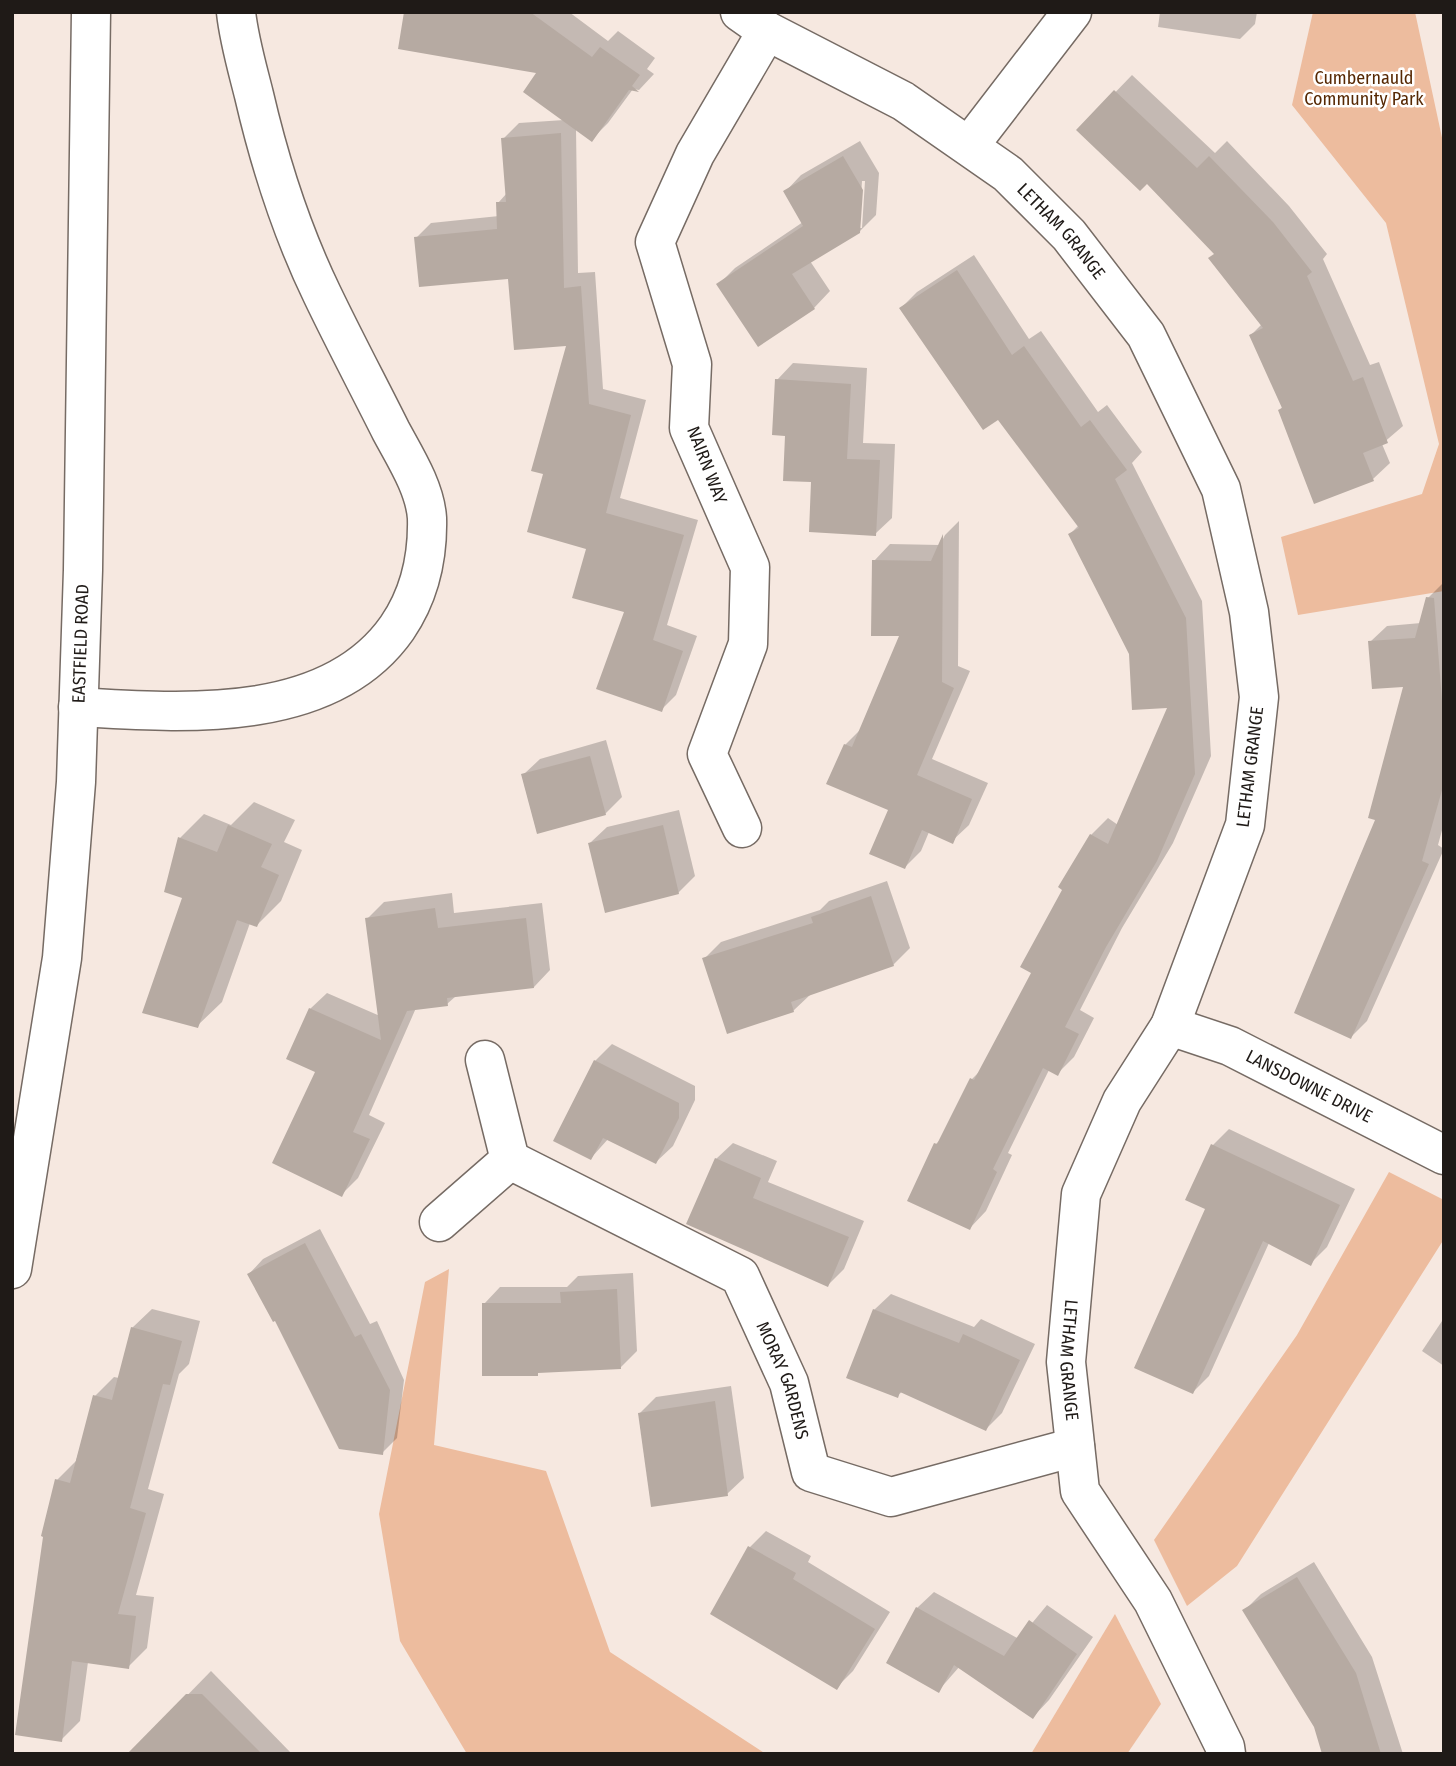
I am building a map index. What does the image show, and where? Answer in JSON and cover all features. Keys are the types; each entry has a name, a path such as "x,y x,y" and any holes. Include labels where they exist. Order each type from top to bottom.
{"street":[{"name":"EASTFIELD ROAD","path":"12,1269 62,958 76,782 91,12"},
{"path":"78,707 130,710 234,708 313,692 346,676 383,648 410,608 422,573 427,517 414,474 332,315 287,218 263,133 236,12"},
{"path":"969,146 1072,12"},
{"name":"LETHAM GRANGE","path":"753,22 903,101 1008,174 1069,235 1146,335 1221,489 1249,612 1259,697 1245,825 1170,1026 1122,1101 1081,1194 1066,1362 1080,1491 1153,1601 1226,1747 1226,1754"},
{"name":"NAIRN WAY","path":"742,828 706,754 748,644 750,567 689,428 692,365 655,242 753,22"},
{"name":"LANSDOWNE DRIVE","path":"1170,1026 1230,1046 1444,1155"},
{"path":"439,1222 510,1160 485,1060"},
{"name":"MORAY GARDENS","path":"510,1160 740,1276 789,1382 811,1472 891,1497 1075,1447"}],"green space":[{"name":"Cumbernauld Community Park","path":"1313,12 1415,12 1444,147 1444,591 1298,615 1281,537 1422,494 1439,444 1386,223 1292,105"},
{"path":"1389,1172 1444,1200 1444,1239 1237,1566 1187,1606 1154,1540 1297,1335"},
{"path":"449,1269 434,1445 546,1471 610,1652 766,1754 467,1754 400,1641 379,1514 425,1282"},
{"path":"1115,1614 1161,1704 1127,1754 1031,1754"}],"building":[{"path":"404,12 530,12 592,57 600,47 640,75 632,86 639,92 629,90 592,142 523,92 536,73 398,49"},
{"path":"1114,90 1197,168 1209,156 1273,222 1312,272 1307,276 1353,381 1363,377 1388,443 1363,453 1374,481 1314,504 1278,410 1282,408 1249,335 1263,328 1208,258 1214,254 1147,184 1140,191 1076,130"},
{"path":"561,133 564,288 581,286 589,404 631,415 606,513 684,535 653,640 683,651 662,712 596,689 624,612 572,598 586,549 527,532 543,474 531,471 566,346 514,350 508,279 419,287 414,237 497,229 496,202 506,202 501,138"},
{"path":"843,156 863,190 860,233 792,274 815,309 758,347 716,284 803,226 783,191"},
{"path":"957,270 1012,355 1024,346 1081,427 1090,420 1127,470 1115,479 1186,618 1195,774 1157,861 1106,947 1065,1027 1079,1034 1058,1076 1043,1068 993,1169 997,1172 970,1230 907,1201 934,1143 937,1144 970,1078 974,1080 1031,973 1020,967 1062,890 1058,887 1090,834 1108,844 1167,708 1132,710 1129,654 1068,534 1079,528 998,420 983,430 899,308"},
{"path":"775,379 851,384 847,459 880,460 876,536 809,532 811,482 783,481 785,436 772,435"},
{"path":"943,534 942,682 954,688 917,775 972,799 953,844 922,830 905,869 869,854 888,810 826,784 844,744 852,747 899,636 871,636 872,560 931,561"},
{"path":"1426,597 1434,598 1444,727 1444,783 1422,861 1429,864 1351,1039 1294,1013 1375,820 1368,818 1403,687 1372,689 1368,641 1415,638"},
{"path":"590,756 606,815 537,834 521,774"},
{"path":"228,825 272,844 261,867 279,875 257,927 237,920 198,1028 142,1013 182,898 164,892 178,837 217,852"},
{"path":"663,825 679,894 605,913 588,843"},
{"path":"871,896 894,966 791,1002 794,1012 727,1034 702,958 813,923 811,917"},
{"path":"435,908 438,928 526,918 534,988 447,998 448,1006 407,1011 353,1132 370,1139 342,1197 272,1163 315,1072 286,1059 309,1008 381,1040 365,918"},
{"path":"594,1060 679,1103 679,1118 656,1164 603,1138 591,1160 553,1141"},
{"path":"1211,1144 1340,1205 1311,1266 1263,1241 1193,1394 1134,1368 1205,1209 1185,1200"},
{"path":"715,1158 761,1178 753,1198 849,1237 828,1287 686,1224"},
{"path":"305,1243 355,1337 361,1334 390,1390 383,1455 339,1449 275,1321 273,1322 247,1274"},
{"path":"617,1289 621,1369 538,1373 538,1376 482,1376 482,1303 561,1303 560,1292"},
{"path":"873,1309 959,1343 963,1334 1020,1360 986,1431 900,1392 898,1398 846,1378"},
{"path":"131,1327 182,1341 170,1385 163,1384 130,1508 146,1513 118,1614 136,1616 129,1669 72,1661 62,1742 15,1735 43,1537 41,1536 55,1479 70,1483 93,1395 112,1400"},
{"path":"715,1401 728,1496 651,1507 638,1413"},
{"path":"748,1546 796,1573 793,1579 875,1629 837,1690 710,1614"},
{"path":"1297,1577 1356,1673 1381,1754 1322,1754 1314,1727 1242,1610"},
{"path":"916,1607 1004,1656 1029,1620 1077,1654 1033,1719 954,1665 939,1693 886,1663"},
{"path":"186,1694 202,1694 262,1754 127,1754"}]}
